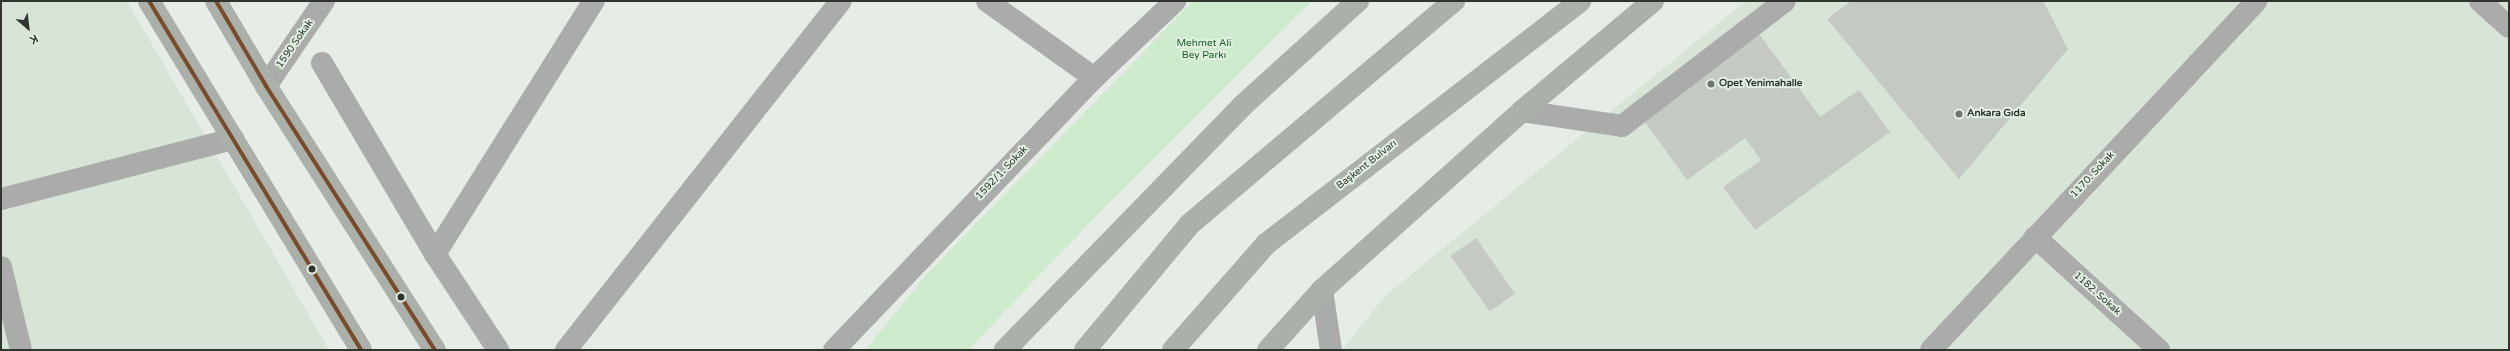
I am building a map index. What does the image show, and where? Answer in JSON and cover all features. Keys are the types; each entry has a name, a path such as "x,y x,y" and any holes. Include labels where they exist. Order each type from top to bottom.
{"main road":[{"path":"149,1 361,350"},
{"path":"216,1 266,86 436,350"},
{"path":"1005,350 1241,107 1358,1"},
{"path":"1085,350 1190,224 1454,1"},
{"name":"Başkent Bulvarı","path":"1173,350 1266,244 1580,1"},
{"path":"1268,350 1322,290 1522,111 1653,1"}],"street":[{"name":"1590 Sokak","path":"266,86 324,1"},
{"path":"435,254 594,1"},
{"path":"566,350 840,1"},
{"path":"987,1 1094,78"},
{"name":"1592/1. Sokak","path":"834,350 1094,78 1175,1"},
{"path":"1522,111 1622,126 1785,1"},
{"name":"1170. Sokak","path":"1931,350 2256,1"},
{"path":"2480,1 2509,27"},
{"path":"322,63 435,254 498,350"},
{"path":"1,199 233,139"},
{"name":"1182. Sokak","path":"2035,237 2159,350"},
{"path":"1,267 22,350"},
{"path":"1322,290 1331,350"}],"shaded area":[{"path":"1,1 127,1 329,350 1,350"},
{"path":"1746,1 2509,1 2509,350 1342,350 1386,295"}],"green space":[{"name":"Mehmet Ali Bey Parkı","path":"1193,1 1312,1 1102,210 968,350 865,350 927,274"}],"building":[{"name":"Ankara Gıda","path":"1851,1 2043,1 2068,49 1959,179 1827,19"},
{"path":"1749,20 1820,117 1859,90 1890,132 1755,230 1723,187 1761,160 1745,138 1687,180 1632,104"},
{"path":"1476,238 1515,294 1490,311 1451,256"}],"transit line":[{"path":"149,1 361,350"},
{"path":"216,1 266,86 435,350"}],"place":[{"name":"Opet Yenimahalle","path":"1711,84"},
{"name":"Ankara Gıda","path":"1959,114"}]}
